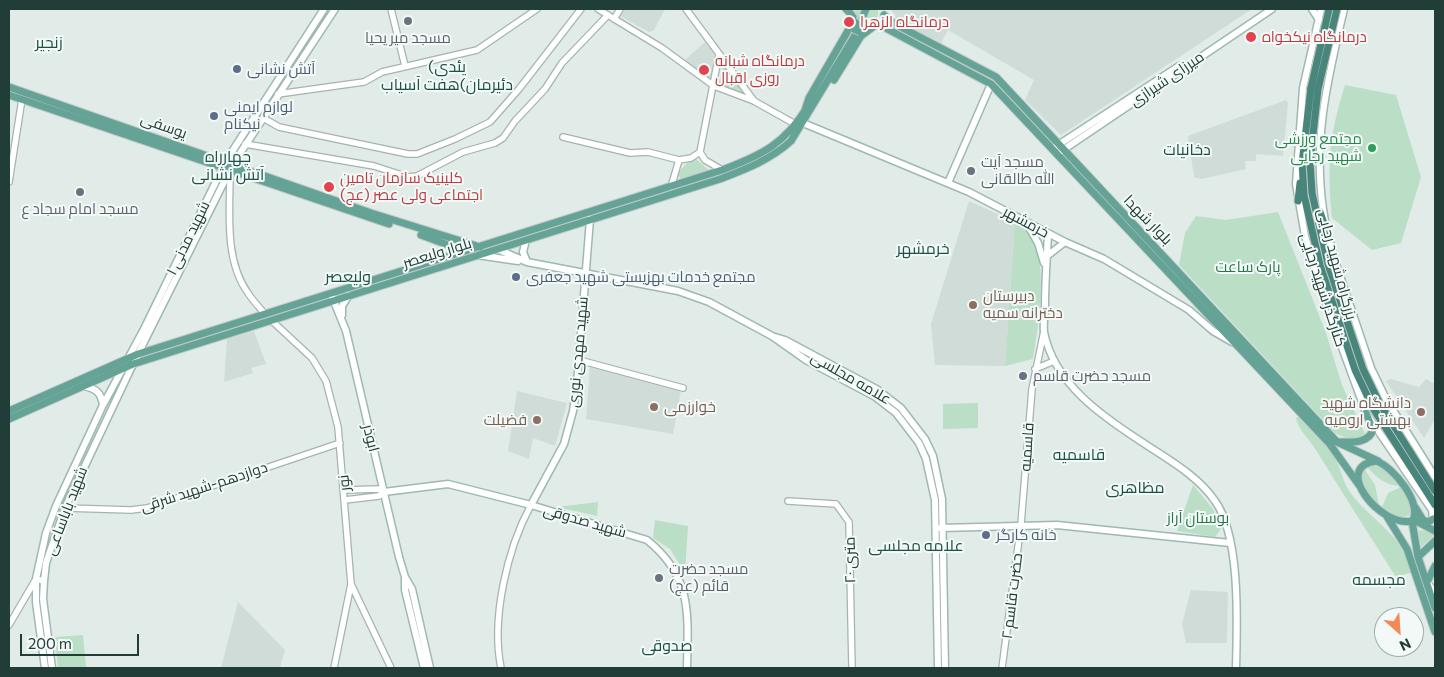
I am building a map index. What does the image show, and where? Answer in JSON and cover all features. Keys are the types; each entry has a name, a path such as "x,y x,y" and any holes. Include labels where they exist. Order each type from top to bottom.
{"highway":[{"name":"بزرگراه شهید رجایی","path":"1329,9 1302,163 1304,195 1312,237 1354,370 1373,408 1435,505"},
{"name":"بزرگراه شهید رجایی","path":"1337,9 1314,88 1310,162 1312,193 1328,264 1363,369 1380,404 1435,491"},
{"path":"1298,201 1302,163"},
{"path":"1312,193 1328,235"},
{"path":"1319,285 1341,329"}],"main road":[{"name":"شهید مدنی ۱","path":"138,354 188,255 226,170 255,114 324,9"},
{"name":"شهید مدنی ۱","path":"230,162 263,118 335,9"},
{"path":"806,113 819,105 862,9"},
{"path":"806,113 809,98 855,23 866,9"},
{"name":"میرزای شیرازی","path":"1058,149 1265,9"},
{"name":"میرزای شیرازی","path":"1058,149 1272,9"},
{"path":"1312,9 1318,20 1323,16 1330,15 1337,19 1340,27"},
{"name":"کنارگذر شهید رجایی","path":"1321,9 1303,88 1296,184 1305,236 1319,285 1366,413 1432,510 1433,519"},
{"name":"کنارگذر شهید رجایی","path":"1344,9 1324,96 1318,161 1320,191 1328,235 1376,381 1435,477"},
{"path":"855,23 876,26 884,12"},
{"name":"بلوار شهدا","path":"884,12 893,22 996,77 1023,105 1058,149"},
{"name":"بلوار ولیعصر","path":"9,419 121,369 138,354 265,314 332,297 349,295 481,248 526,240 720,179 761,163 778,153 791,141 799,124 834,67 855,23"},
{"name":"بلوار شهدا","path":"876,26 991,84 1017,112 1058,149 1337,442 1378,461 1395,473 1423,520 1428,522 1433,519"},
{"path":"948,183 991,84"},
{"name":"یوسفی","path":"9,91 22,99 180,150 230,162 315,196 451,246 462,256"},
{"name":"یوسفی","path":"9,91 180,150 226,170 481,248"},
{"path":"264,102 270,106"},
{"path":"1017,112 1023,105"},
{"path":"255,114 263,118"},
{"name":"بلوار ولیعصر","path":"9,411 130,361 271,320 332,297 462,256 477,255 497,245 722,170 756,157 774,147 799,124"},
{"name":"خرمشهر","path":"799,124 948,183 1023,219 1065,242 1104,259 1189,310 1213,331 1236,344"},
{"name":"شهید مدنی ۱","path":"130,361 181,251 226,170"},
{"name":"شهید مهدی نوری","path":"531,505 564,444 573,411 590,219"},
{"path":"1023,219 1038,242 1046,271"},
{"path":"1048,233 1044,331 1054,361 1065,380 1102,414 1192,477 1216,502 1223,518 1230,543 1237,613 1236,668"},
{"path":"526,240 523,252 527,262"},
{"path":"457,241 462,256"},
{"path":"1047,256 1065,242"},
{"path":"497,245 507,260"},
{"path":"497,245 527,262"},
{"path":"181,251 188,255"},
{"path":"477,255 527,262"},
{"name":"علامه مجلسی","path":"527,262 678,291 727,311 772,336 806,360 857,382 896,413 923,443 940,528 945,668"},
{"path":"342,316 342,306 349,295"},
{"name":"ابوذر","path":"332,297 342,316 405,578 405,590 424,668"},
{"path":"1189,310 1207,306"},
{"name":"بلوار شهدا","path":"1207,306 1236,344 1329,443 1371,503 1386,515"},
{"path":"265,314 271,320"},
{"path":"148,334 153,346 163,347"},
{"name":"شهید باباساعی","path":"52,668 43,599 46,563 65,508 130,361"},
{"name":"شهید باباساعی","path":"45,668 36,602 36,579 46,533 56,506 121,369"},
{"path":"84,386 96,389 102,396 103,405"},
{"path":"1337,442 1360,441 1372,434 1373,430 1366,413"},
{"path":"1359,485 1358,477 1361,469 1368,463 1378,461"},
{"name":"شهید صدوقی","path":"384,492 448,484 531,505 647,540 661,552 679,580 687,599 689,621 687,668"},
{"path":"1413,503 1413,521 1418,557 1435,608"},
{"path":"1386,515 1402,522 1413,521 1435,531"},
{"path":"1386,515 1407,549 1435,632"},
{"path":"940,528 1021,524 1094,527 1230,543"},
{"name":"علامه مجلسی","path":"938,668 940,528"},
{"path":"1418,557 1435,541"},
{"path":"1427,582 1435,566"},
{"name":"ابوذر","path":"405,578 412,589 430,668"}],"street":[{"path":"391,9 405,66"},
{"path":"278,94 364,82 382,72 477,50 538,9"},
{"path":"263,118 279,127 408,154 417,154 455,140 490,122 519,89 581,9"},
{"path":"598,9 649,39 714,86 754,101 799,124"},
{"path":"614,19 620,9"},
{"path":"686,9 754,101"},
{"path":"245,144 374,166 408,177 417,176 463,152 494,144 503,138 526,107 545,89 562,62 608,15"},
{"path":"719,54 700,152 705,160 722,170"},
{"path":"9,182 22,99"},
{"path":"563,137 630,153 648,152 679,160 691,158 700,152"},
{"path":"671,187 679,160"},
{"path":"226,170 231,241 236,268 247,292 265,314"},
{"name":"نور","path":"271,320 312,358 326,381 336,418 346,500 351,584 334,668"},
{"name":"قاسمیه","path":"1021,524 1027,436 1035,370 1044,331"},
{"path":"578,360 684,388"},
{"path":"1035,370 1054,361"},
{"name":"دوازدهم-شهید شرقی","path":"65,508 131,510 148,508 340,443"},
{"path":"345,490 378,488 384,492 379,496 346,500"},
{"name":"۲۰ متری","path":"788,501 836,504 849,522 852,668"},
{"path":"502,668 497,638 504,587 520,526 531,505"},
{"name":"۲ حضرت قاسم","path":"1002,668 1021,524"},
{"path":"9,625 36,579 44,581"},
{"path":"1427,582 1435,592"},
{"path":"351,584 391,668"}],"shaded area":[{"path":"622,9 665,9 654,30 649,32 618,15"},
{"path":"891,9 1252,9 1061,135 1025,100 1034,80 948,30 941,43 894,19 896,17"},
{"name":"درمانگاه شبانه روزی اقبال","path":"705,42 714,54 710,79 685,60"},
{"path":"1286,100 1288,103 1283,156 1256,154 1256,161 1245,161 1246,169 1202,179 1194,177 1188,136"},
{"path":"969,201 1015,222 1005,366 935,365 931,324"},
{"path":"254,331 266,364 251,368 253,373 224,382 227,339"},
{"path":"590,367 681,390 673,434 586,419"},
{"name":"دانشگاه شهید بهشتی ارومیه","path":"1391,379 1419,387 1426,379 1435,384 1435,419 1424,438 1386,381"},
{"name":"فضیلت","path":"517,391 567,403 555,446 533,438 529,459 508,451"},
{"path":"1191,590 1228,592 1227,643 1186,643 1182,624"},
{"path":"238,602 285,650 280,668 221,668"}],"green space":[{"path":"855,9 878,9 878,16 874,22 864,24 855,17"},
{"path":"724,63 749,96 718,85"},
{"name":"مجتمع ورزشی شهید رجایی","path":"1345,85 1396,95 1421,177 1401,243 1372,250 1332,218 1331,151 1336,120"},
{"path":"695,158 711,172 683,181 677,174 689,161"},
{"name":"پارک ساعت","path":"1278,212 1326,333 1342,385 1365,434 1358,438 1347,438 1335,433 1179,265 1185,233 1196,216 1226,220"},
{"path":"1015,222 1026,227 1034,238 1041,271 1040,310 1033,359 1005,366"},
{"path":"978,403 978,428 943,429 943,404"},
{"path":"1301,415 1333,453 1350,492 1395,538 1402,548 1410,573 1396,577 1299,426 1296,418"},
{"path":"1373,465 1384,468 1399,486 1386,483 1378,478 1368,468"},
{"path":"1365,470 1375,485 1379,505 1363,485 1362,480"},
{"name":"بوستان آراز","path":"1193,485 1213,509 1221,529 1215,537 1177,531"},
{"path":"1401,487 1412,508 1411,514 1399,517 1382,507 1388,493"},
{"path":"598,502 597,516 557,507"},
{"path":"655,520 688,526 685,573 670,549 653,538"},
{"path":"1418,530 1427,531 1435,535 1421,547"},
{"path":"83,635 86,668 58,668 55,637"}],"place":[{"name":"مسجد میر یحیا","path":"408,21"},
{"name":"درمانگاه الزهرا","path":"849,22"},
{"name":"درمانگاه نیکخواه","path":"1251,37"},
{"name":"آتش نشانی","path":"237,69"},
{"name":"درمانگاه شبانه روزی اقبال","path":"704,70"},
{"name":"لوازم ایمنی نیکنام","path":"214,116"},
{"name":"مجتمع ورزشی شهید رجایی","path":"1372,148"},
{"name":"مسجد آیت الله طالقانی","path":"971,171"},
{"name":"کلینیک سازمان تامین اجتماعی ولی عصر (عج)","path":"329,187"},
{"name":"مسجد امام سجاد ع","path":"80,192"},
{"name":"مجتمع خدمات بهزیستی شهید جعفری","path":"516,277"},
{"name":"دبیرستان دخترانه سمیه","path":"973,305"},
{"name":"مسجد حضرت قاسم","path":"1023,376"},
{"name":"خوارزمی","path":"654,407"},
{"name":"دانشگاه شهید بهشتی ارومیه","path":"1421,412"},
{"name":"فضیلت","path":"537,420"},
{"name":"خانه کارگر","path":"986,535"},
{"name":"مسجد حضرت قائم (عج)","path":"659,578"}],"district":[{"name":"زنجیر","path":"49,43"},
{"name":"(یئدی دئیرمان)هفت آسیاب","path":"447,76"},
{"name":"دخانیات","path":"1187,150"},
{"name":"چهارراه آتش نشانی","path":"228,166"},
{"name":"خرمشهر","path":"923,249"},
{"name":"ولیعصر","path":"348,277"},
{"name":"قاسمیه","path":"1079,455"},
{"name":"مظاهری","path":"1135,488"},
{"name":"علامه مجلسی","path":"916,546"},
{"name":"مجسمه","path":"1379,580"},
{"name":"صدوقی","path":"667,646"}]}
